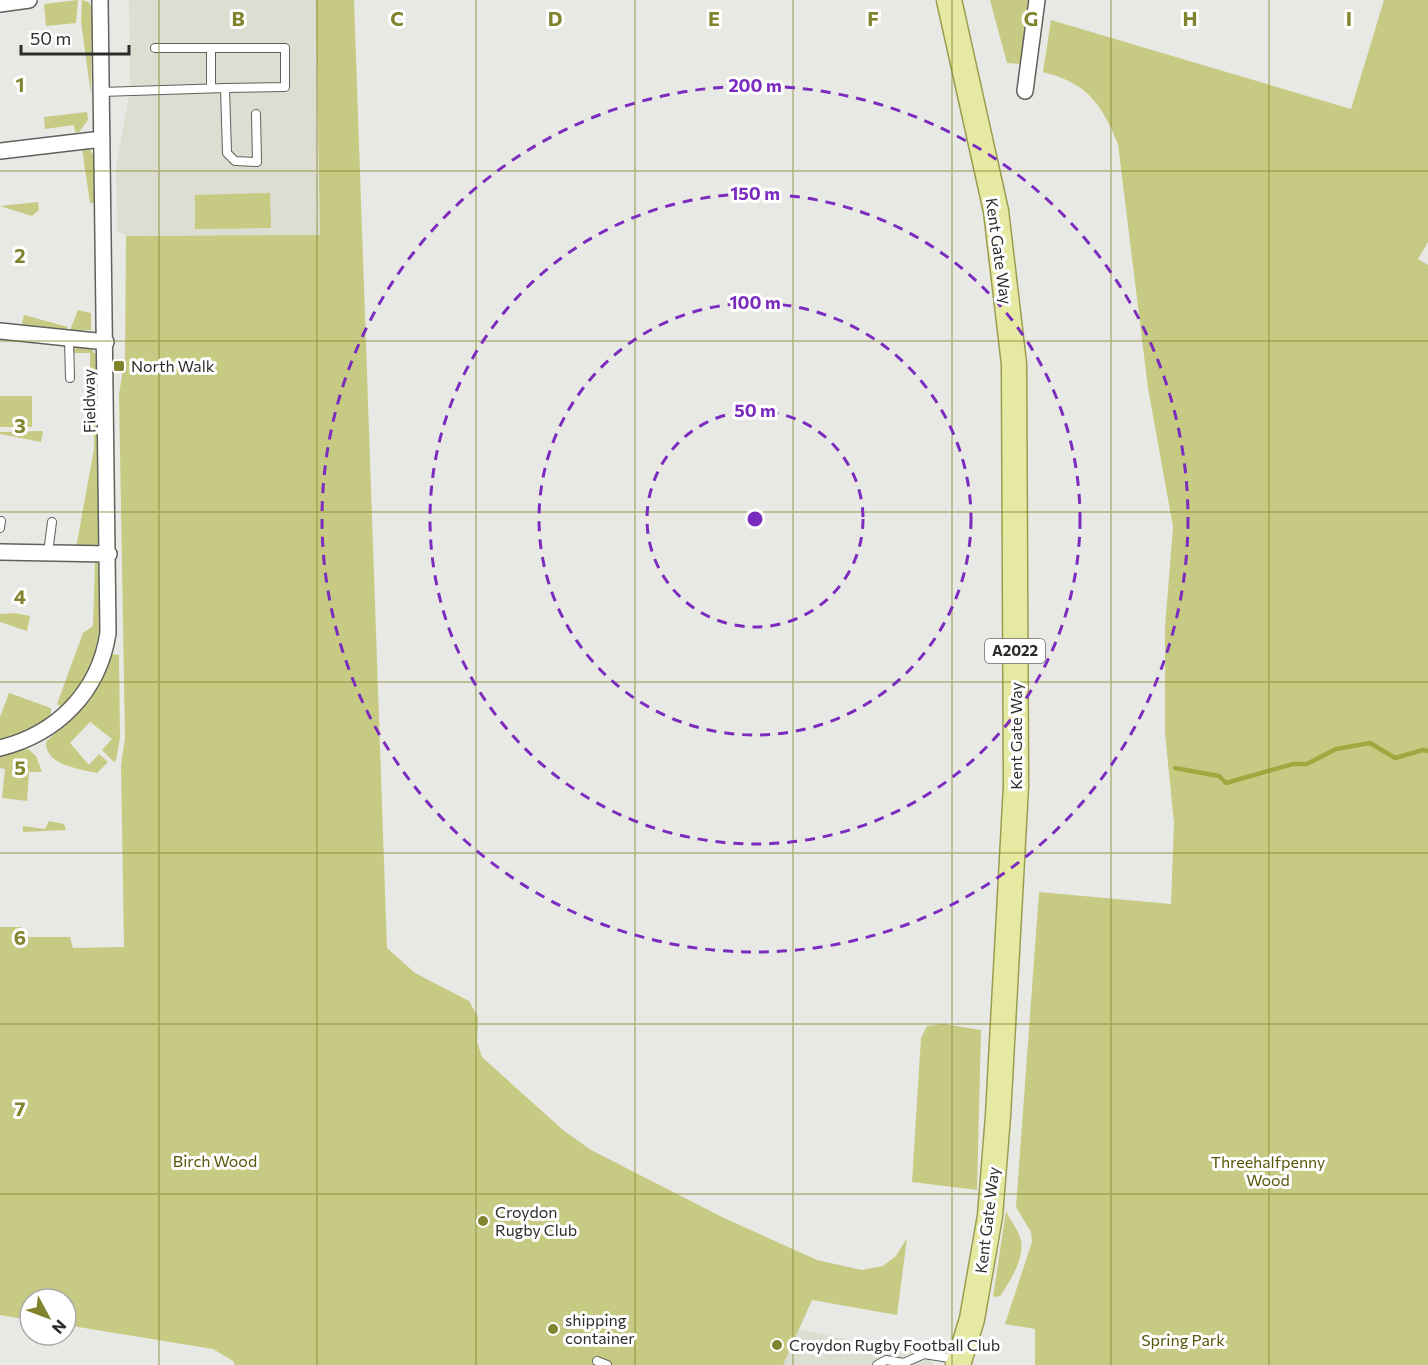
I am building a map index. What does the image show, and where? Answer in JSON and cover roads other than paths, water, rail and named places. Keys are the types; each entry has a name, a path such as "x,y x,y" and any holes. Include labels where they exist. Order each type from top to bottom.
{"main road":[{"name":"Kent Gate Way","path":"949,0 996,211 1014,364 1016,786 1002,1045 990,1216 972,1319 959,1362"}],"street":[{"path":"0,2 29,0"},
{"name":"Fieldway","path":"0,748 28,740 57,722 77,704 92,681 108,633 109,554 100,0"},
{"path":"1025,91 1020,72 1037,0"},
{"path":"0,151 102,139"},
{"path":"0,331 69,340 106,342"},
{"path":"0,552 109,554"}],"lane":[{"path":"101,92 285,87 285,48 155,48"},
{"path":"211,48 211,88"},
{"path":"225,88 227,153 236,161 257,162 256,114"},
{"path":"69,340 70,378"},
{"path":"48,553 52,522"},
{"path":"877,1365 886,1360 904,1363 924,1354 959,1362"},
{"path":"597,1361 607,1365"}],"waterway":[{"path":"1175,768 1219,776 1226,783 1293,764 1307,764 1336,749 1370,743 1395,758 1423,750 1428,751"}],"place":[{"name":"North Walk","path":"119,366"},
{"name":"Croydon Rugby Club","path":"483,1221"},
{"name":"shipping container","path":"553,1329"},
{"name":"Croydon Rugby Football Club","path":"777,1345"}],"park label":[{"name":"Birch Wood","path":"215,1161"},
{"name":"Threehalfpenny Wood","path":"1268,1171"},
{"name":"Spring Park","path":"1183,1340"}]}
